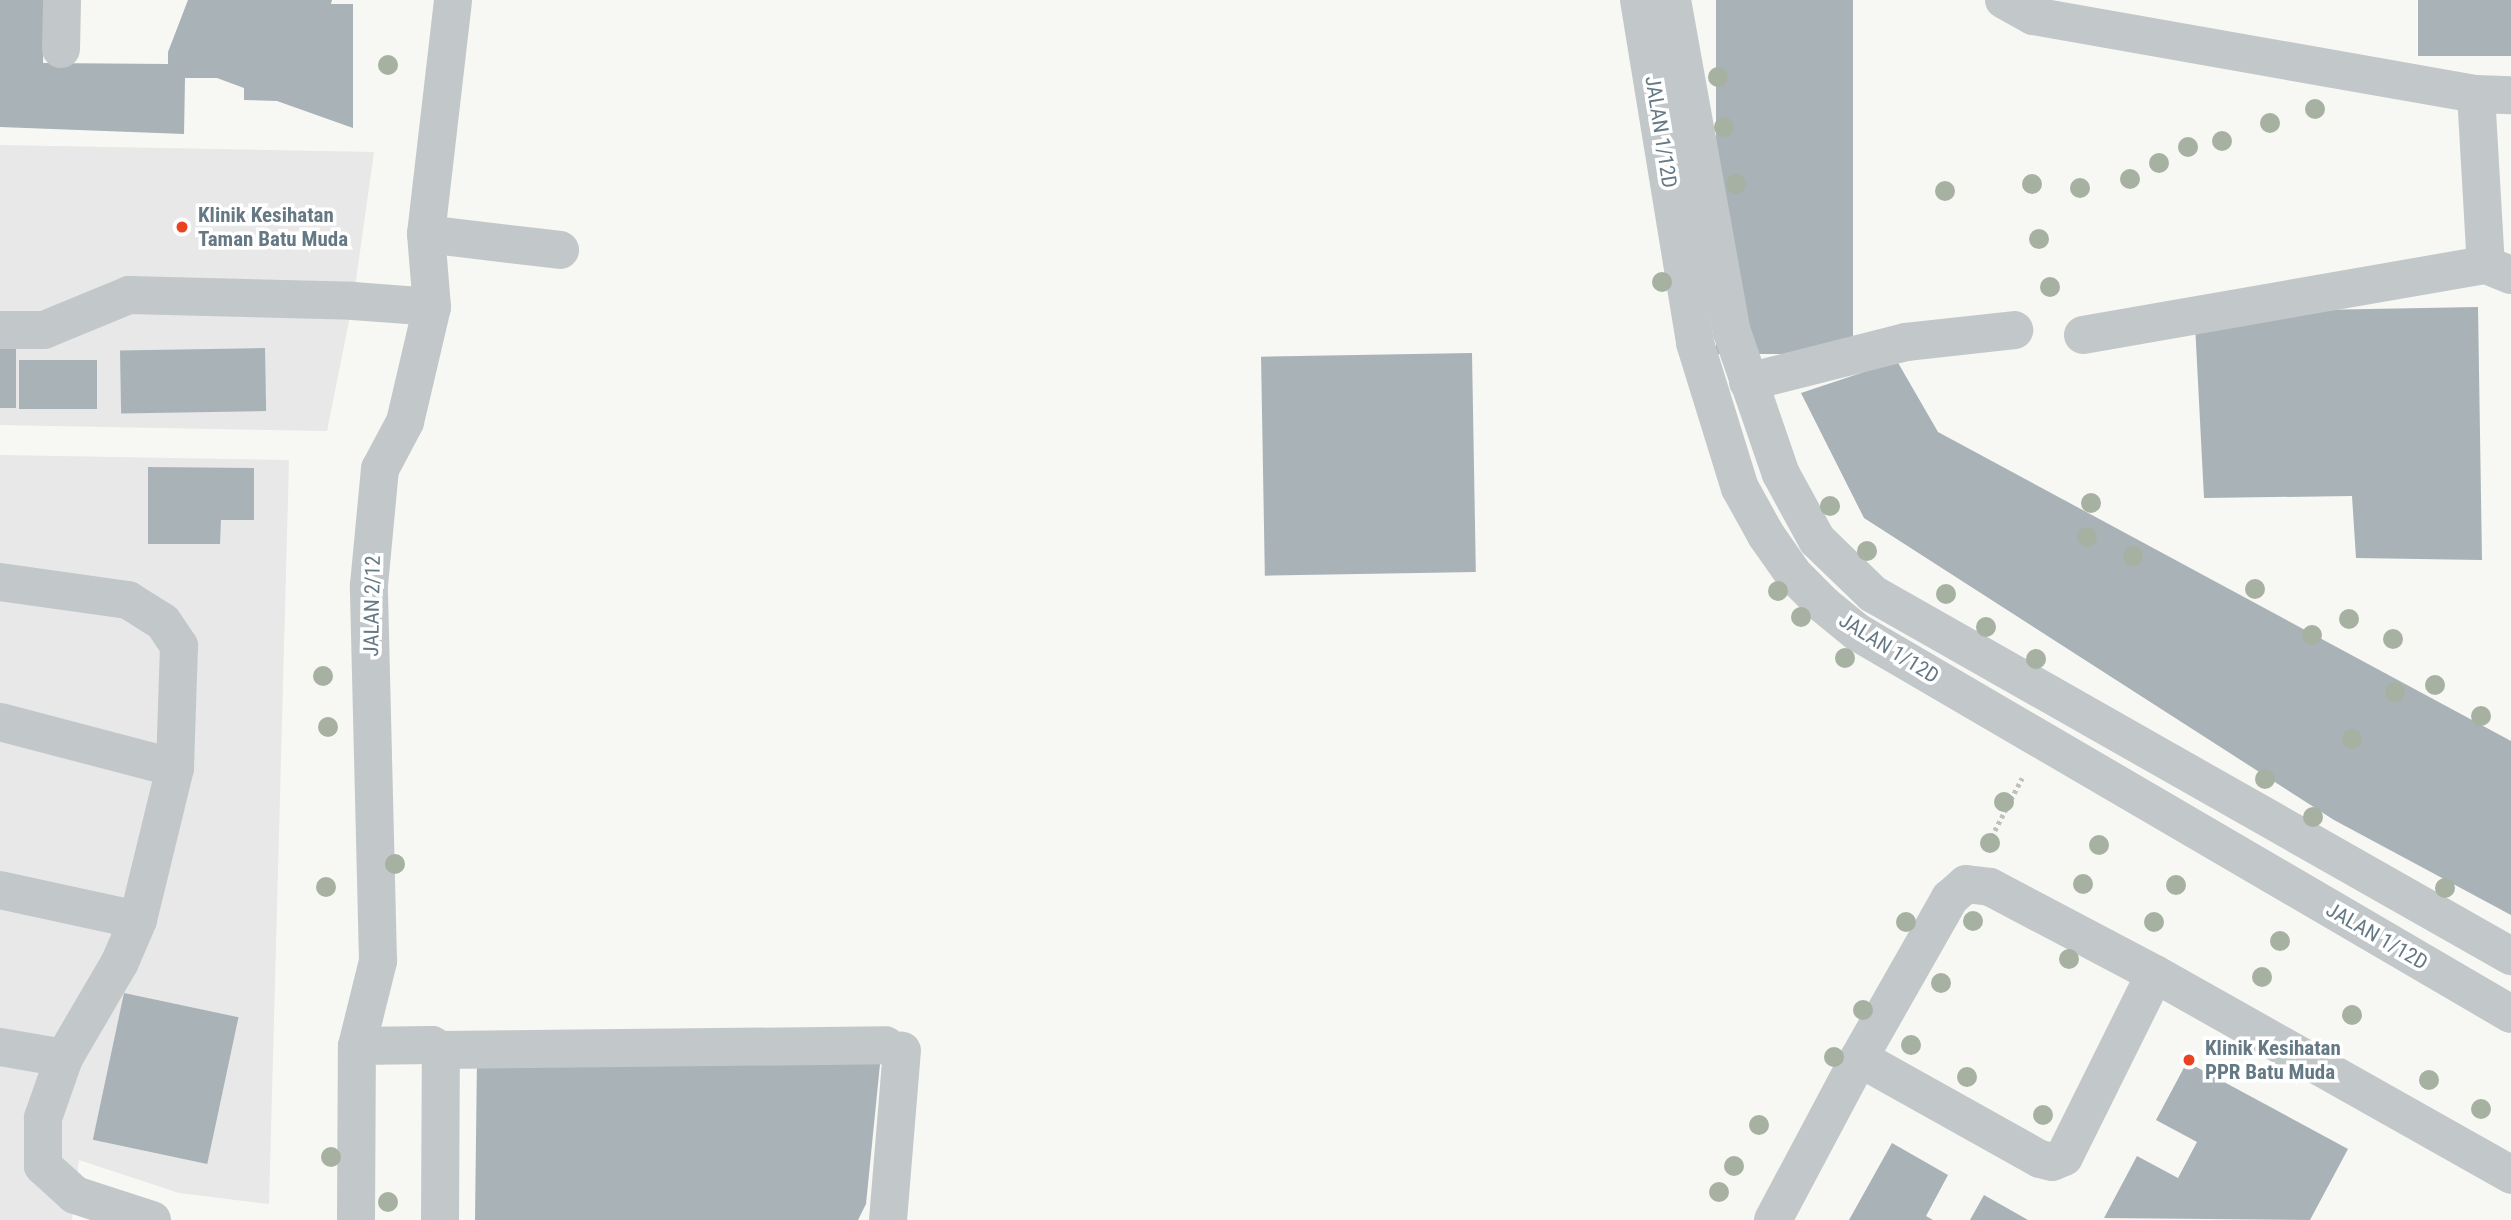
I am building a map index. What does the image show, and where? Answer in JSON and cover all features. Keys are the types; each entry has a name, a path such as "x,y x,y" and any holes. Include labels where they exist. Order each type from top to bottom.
{"street":[{"path":"61,49 62,0"},
{"name":"JALAN 2/12","path":"356,1220 357,1046 378,961 369,585 380,469 405,422 432,307 426,234 453,0"},
{"name":"JALAN 1/12D","path":"1639,0 1695,343 1740,488 1766,535 1794,575 1857,632 2511,1014"},
{"name":"JALAN 1/12D","path":"1672,0 1732,332 1781,474 1817,540 1872,594 2511,956"},
{"path":"2004,0 2033,16 2493,94 2498,270 2083,335"},
{"path":"426,234 560,250"},
{"path":"0,330 44,330 128,295 352,301 432,307"},
{"path":"1748,382 1906,342 2014,330"},
{"path":"0,582 128,600 163,622 179,646 175,768 138,920 120,962 64,1058 43,1118 43,1166 75,1195 152,1220"},
{"path":"0,722 175,768"},
{"path":"1773,1220 1859,1058 1950,898 1966,884 1990,887 2155,974 2511,1175"},
{"path":"0,890 138,920"},
{"path":"1859,1058 2040,1159 2052,1162 2064,1157 2155,974"},
{"path":"357,1046 432,1045 441,1050 893,1050 887,1104 892,1171 888,1220"},
{"path":"0,1047 64,1058"},
{"path":"440,1220 441,1050"}],"path":[{"path":"1966,884 2022,778"}],"shaded area":[{"name":"Klinik Kesihatan Taman Batu Muda","path":"0,145 374,152 353,301 327,431 0,425"},
{"path":"0,455 289,460 269,1204 179,1193 79,1160 72,1220 0,1220"}],"building":[{"path":"0,0 44,0 43,63 168,64 168,52 188,0 332,0 331,4 353,4 353,128 277,101 244,100 244,88 217,78 185,78 184,134 0,127"},
{"path":"1716,0 1853,0 1853,354 1716,354"},
{"path":"2418,0 2511,0 2511,56 2418,56"},
{"path":"2478,307 2482,560 2356,558 2352,496 2204,498 2195,324 2316,310"},
{"path":"265,348 266,411 121,414 120,351"},
{"path":"0,349 16,349 16,408 0,408"},
{"path":"1472,353 1476,572 1265,576 1261,357"},
{"path":"19,360 97,360 97,409 19,409"},
{"path":"1897,361 1938,432 2511,741 2511,915 2334,820 1864,518 1801,393"},
{"path":"148,467 254,468 254,520 221,520 220,544 148,544"},
{"path":"124,993 238,1017 207,1164 93,1140"},
{"path":"477,1058 880,1064 866,1204 858,1220 475,1220"},
{"path":"2187,1062 2348,1149 2310,1220 2104,1218 2137,1156 2178,1178 2197,1142 2156,1120"},
{"path":"1892,1143 1948,1175 1926,1216 1933,1220 1849,1220"},
{"path":"1984,1195 2028,1220 1970,1220"}],"place":[{"name":"Klinik Kesihatan Taman Batu Muda","path":"182,227"},
{"name":"Klinik Kesihatan PPR Batu Muda","path":"2189,1060"}]}
